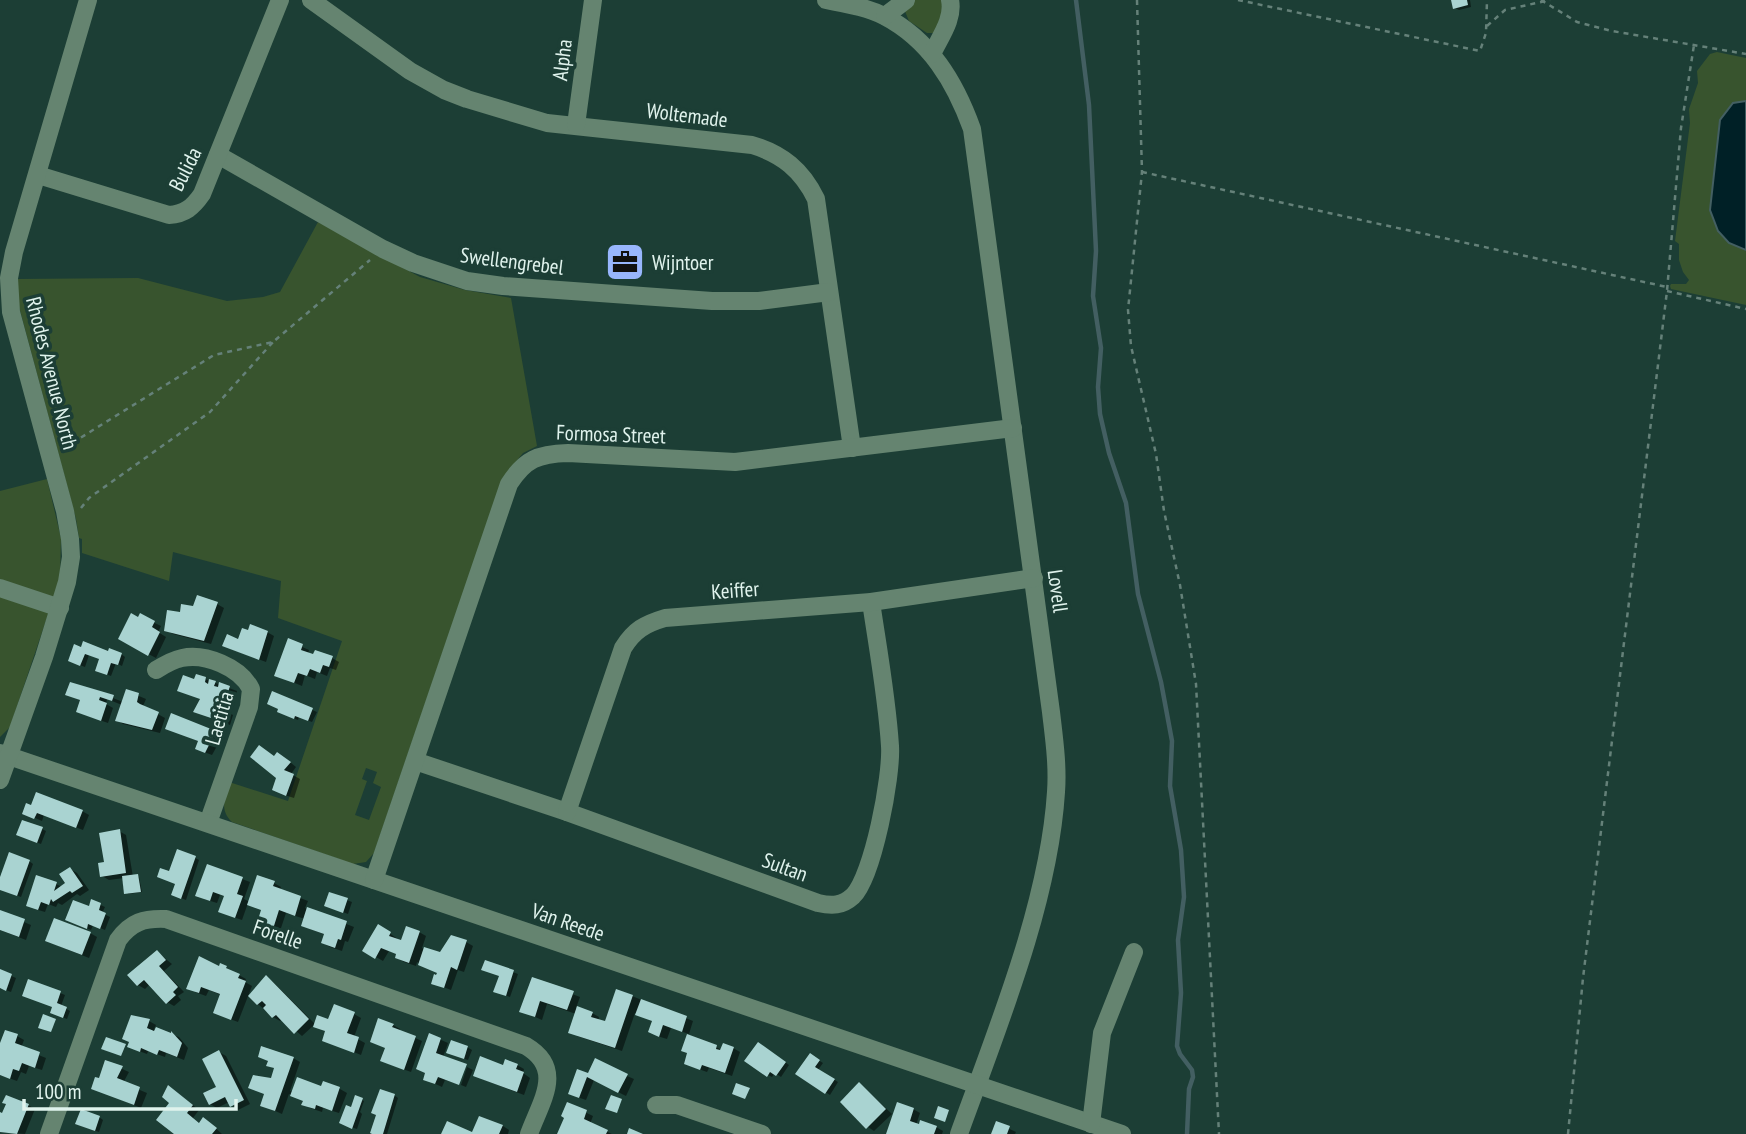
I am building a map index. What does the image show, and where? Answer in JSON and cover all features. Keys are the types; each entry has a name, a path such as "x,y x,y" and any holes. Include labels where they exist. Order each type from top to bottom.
{"street":[{"name":"Rhodes Avenue North","path":"0,780 4,755 61,608 71,557 70,539 50,455 4,299 14,253 88,0"},
{"name":"Bulida","path":"38,175 169,215 180,215 188,211 202,194 281,0"},
{"name":"Woltemade","path":"311,0 410,71 444,90 547,123 752,145 779,155 807,181 816,198 852,448"},
{"name":"Alpha","path":"576,125 593,0"},
{"name":"Lovell","path":"827,0 868,9 885,16 932,54 951,79 971,129 1054,739 1056,791 1045,865 1030,926 960,1134"},
{"path":"885,16 906,0"},
{"path":"932,54 948,22 950,0"},
{"name":"Swellengrebel","path":"218,155 383,249 467,281 503,286 737,302 829,292"},
{"name":"Formosa Street","path":"374,880 509,484 518,470 532,459 546,453 568,453 735,462 1013,428"},
{"name":"Keiffer","path":"567,812 622,648 636,630 647,623 665,618 872,602 1034,578"},
{"path":"0,588 61,608"},
{"name":"Sultan","path":"415,761 567,812 818,903 836,906 845,902 859,889 865,875 887,795 890,770 890,745 872,602"},
{"name":"Laetitia","path":"156,670 179,659 209,660 242,676 251,689 249,707 208,823"},
{"name":"Van Reede","path":"4,755 1122,1134"},
{"name":"Forelle","path":"49,1134 118,940 127,928 138,921 166,919 526,1046 543,1059 549,1075 530,1134"},
{"path":"1091,1124 1102,1033 1134,952"},
{"path":"656,1105 677,1105 762,1134"}],"path":[{"path":"1137,0 1142,172 1128,310 1131,346 1156,454 1196,684 1219,1134"},
{"path":"1237,0 1480,51 1486,27 1487,0"},
{"path":"1486,27 1505,10 1550,0"},
{"path":"1543,1 1577,22 1612,31 1746,54"},
{"path":"1568,1134 1584,964 1667,289 1681,128 1694,45"},
{"path":"1142,172 1746,309"},
{"path":"79,513 89,498 210,412 273,342 383,249"},
{"path":"50,455 81,440 103,422 214,355 273,342"}],"green space":[{"path":"914,0 945,0 936,33 927,33 909,21 904,9"},
{"path":"1717,52 1746,58 1746,101 1733,103 1720,120 1743,249 1746,250 1746,305 1671,289 1670,286 1686,284 1689,280 1683,272 1679,260 1679,244 1675,241 1690,123 1689,109 1698,83 1697,71 1710,54"},
{"path":"318,222 420,277 465,290 511,298 537,446 523,453 502,479 374,853 366,862 353,864 232,822 224,808 229,782 288,801 342,641 278,618 281,581 173,552 169,581 82,553 82,539 79,538 18,303 18,279 138,278 227,301 280,292","holes":["366,768 377,772 373,783 381,787 369,820 355,815 367,781 362,779"]},
{"path":"47,479 61,538 60,579 10,727 0,737 0,491"}],"water":[{"path":"1746,101 1746,250 1729,243 1718,231 1710,210 1720,120 1733,103"}],"building":[{"path":"1451,0 1467,0 1468,5 1453,9"},
{"path":"197,595 218,602 204,641 164,631 167,610 180,612 181,604 193,606"},
{"path":"131,613 138,617 140,613 155,621 152,627 160,632 148,656 118,639"},
{"path":"250,624 268,631 259,660 222,646 227,634 238,639 242,628 248,630"},
{"path":"288,638 303,644 301,650 313,654 315,650 333,656 329,667 323,665 320,673 310,669 307,676 298,673 294,683 274,676"},
{"path":"83,641 108,651 109,648 122,653 118,665 111,663 107,675 95,671 99,659 85,654 80,666 68,661 74,644 81,647"},
{"path":"196,674 206,677 205,682 208,684 209,679 216,681 214,686 218,687 219,682 230,686 223,708 227,709 223,722 193,712 200,699 177,691 183,675 194,679"},
{"path":"70,682 114,695 112,701 100,697 99,700 107,703 101,721 76,712 80,700 65,695"},
{"path":"126,689 139,693 137,702 159,712 152,730 115,721"},
{"path":"272,691 313,708 308,721 277,712 278,709 267,704"},
{"path":"171,713 216,731 205,753 195,749 198,741 165,729"},
{"path":"259,745 274,756 277,752 291,762 284,770 294,774 286,796 272,790 276,778 250,757"},
{"path":"36,792 83,810 76,828 37,813 34,819 22,814 26,803 31,805"},
{"path":"22,820 43,827 37,843 16,835"},
{"path":"120,829 126,873 100,877 98,863 104,862 99,833"},
{"path":"177,849 196,856 181,899 171,895 175,884 157,877 160,868 169,871"},
{"path":"9,852 30,860 17,896 0,890 0,877"},
{"path":"207,864 243,877 237,894 243,896 235,918 218,912 224,896 213,892 210,901 195,896"},
{"path":"70,867 83,886 53,902 51,899 49,905 41,902 38,910 26,906 36,875 57,882 54,891 65,883 59,874"},
{"path":"138,874 141,892 124,894 122,876"},
{"path":"257,875 275,881 273,886 301,896 295,916 279,910 273,929 257,923 261,910 247,905"},
{"path":"329,892 348,898 343,913 324,906"},
{"path":"91,899 101,903 99,910 106,913 100,929 88,924 87,929 65,920 73,900 89,906"},
{"path":"307,907 347,921 341,940 338,939 335,948 321,943 324,934 301,926"},
{"path":"0,910 25,919 19,937 0,930"},
{"path":"54,918 91,932 82,955 45,941"},
{"path":"378,924 391,932 389,936 401,940 406,926 420,931 409,963 395,958 396,954 381,948 375,959 362,951"},
{"path":"451,935 467,940 457,970 451,967 444,988 431,984 434,974 437,973 418,965 424,947 440,952"},
{"path":"157,950 166,960 159,966 178,987 173,992 176,995 166,1004 144,980 137,986 127,975"},
{"path":"199,956 219,966 220,963 227,966 226,968 240,974 238,978 246,981 231,1020 213,1013 220,994 201,987 199,993 186,989"},
{"path":"485,960 514,970 506,996 493,992 499,976 481,970"},
{"path":"0,969 12,974 6,991 0,988"},
{"path":"266,975 309,1019 294,1034 276,1015 272,1018 263,1008 266,1005 262,1001 257,1005 248,996"},
{"path":"532,977 574,991 567,1010 540,1001 535,1017 519,1012"},
{"path":"28,979 61,991 57,1003 67,1007 63,1018 50,1013 52,1007 22,996"},
{"path":"616,989 633,995 615,1048 568,1033 577,1006 593,1012 591,1017 605,1021"},
{"path":"641,999 687,1016 682,1032 663,1025 659,1037 648,1032 652,1021 635,1015"},
{"path":"334,1004 355,1012 347,1033 359,1037 354,1053 322,1041 325,1031 313,1027 317,1015 328,1019"},
{"path":"43,1014 56,1019 51,1032 38,1028"},
{"path":"131,1015 150,1019 147,1028 154,1031 156,1027 171,1031 182,1043 177,1057 159,1050 157,1055 141,1048 140,1052 127,1047 129,1042 122,1039"},
{"path":"378,1018 394,1024 392,1027 416,1036 404,1070 380,1061 385,1048 370,1042"},
{"path":"5,1030 18,1034 15,1043 40,1052 35,1068 22,1063 19,1071 13,1069 10,1079 0,1075 0,1043"},
{"path":"429,1033 441,1038 436,1053 467,1064 459,1085 438,1077 435,1084 423,1080 425,1073 416,1069"},
{"path":"687,1034 717,1045 716,1049 720,1050 723,1043 734,1047 725,1073 702,1065 700,1070 684,1064 687,1053 681,1051"},
{"path":"106,1037 126,1044 121,1056 101,1049"},
{"path":"451,1040 468,1046 464,1059 446,1053"},
{"path":"758,1042 786,1062 776,1076 770,1072 767,1077 744,1061"},
{"path":"261,1046 294,1057 275,1111 260,1106 264,1094 248,1088 253,1075 271,1078 274,1068 266,1066 268,1061 258,1057"},
{"path":"219,1050 244,1100 230,1107 225,1097 209,1105 203,1093 216,1087 202,1059"},
{"path":"810,1053 820,1060 815,1067 835,1079 825,1094 795,1074"},
{"path":"480,1056 503,1065 505,1059 518,1064 516,1069 524,1072 517,1092 473,1076"},
{"path":"595,1058 628,1074 618,1093 587,1077 579,1098 568,1094 577,1069 588,1073"},
{"path":"105,1060 123,1066 117,1078 140,1087 134,1105 91,1089 95,1077 99,1078"},
{"path":"297,1077 321,1086 323,1081 340,1087 332,1111 316,1105 315,1109 301,1105 303,1101 290,1096"},
{"path":"859,1082 886,1109 866,1129 840,1102"},
{"path":"736,1083 750,1088 745,1099 732,1094"},
{"path":"168,1085 193,1105 187,1113 199,1123 203,1117 217,1128 212,1134 174,1134 156,1120 169,1103 162,1097"},
{"path":"380,1089 395,1094 383,1134 372,1134 370,1133 376,1115 371,1113"},
{"path":"6,1095 29,1104 17,1134 0,1132 0,1112 2,1113 6,1104 2,1103"},
{"path":"355,1095 363,1098 352,1129 339,1123 346,1105 351,1107"},
{"path":"611,1095 622,1099 617,1113 605,1109"},
{"path":"567,1102 587,1110 584,1119 608,1130 606,1134 557,1134"},
{"path":"897,1102 914,1108 910,1121 919,1124 920,1120 937,1126 934,1134 886,1134"},
{"path":"938,1106 949,1110 945,1122 934,1118"},
{"path":"81,1109 100,1116 95,1131 75,1124"},
{"path":"479,1116 503,1125 499,1134 441,1134 447,1121 472,1132"},
{"path":"996,1121 1010,1126 1007,1134 991,1134"},
{"path":"629,1128 643,1134 627,1134"}],"waterway":[{"path":"1076,0 1089,105 1096,251 1093,296 1101,348 1098,387 1100,414 1109,453 1126,503 1138,594 1161,682 1172,741 1170,786 1181,850 1184,897 1178,940 1181,993 1177,1046 1192,1070 1193,1077 1189,1089 1187,1134"}],"place":[{"name":"Wijntoer","path":"625,262"}]}
